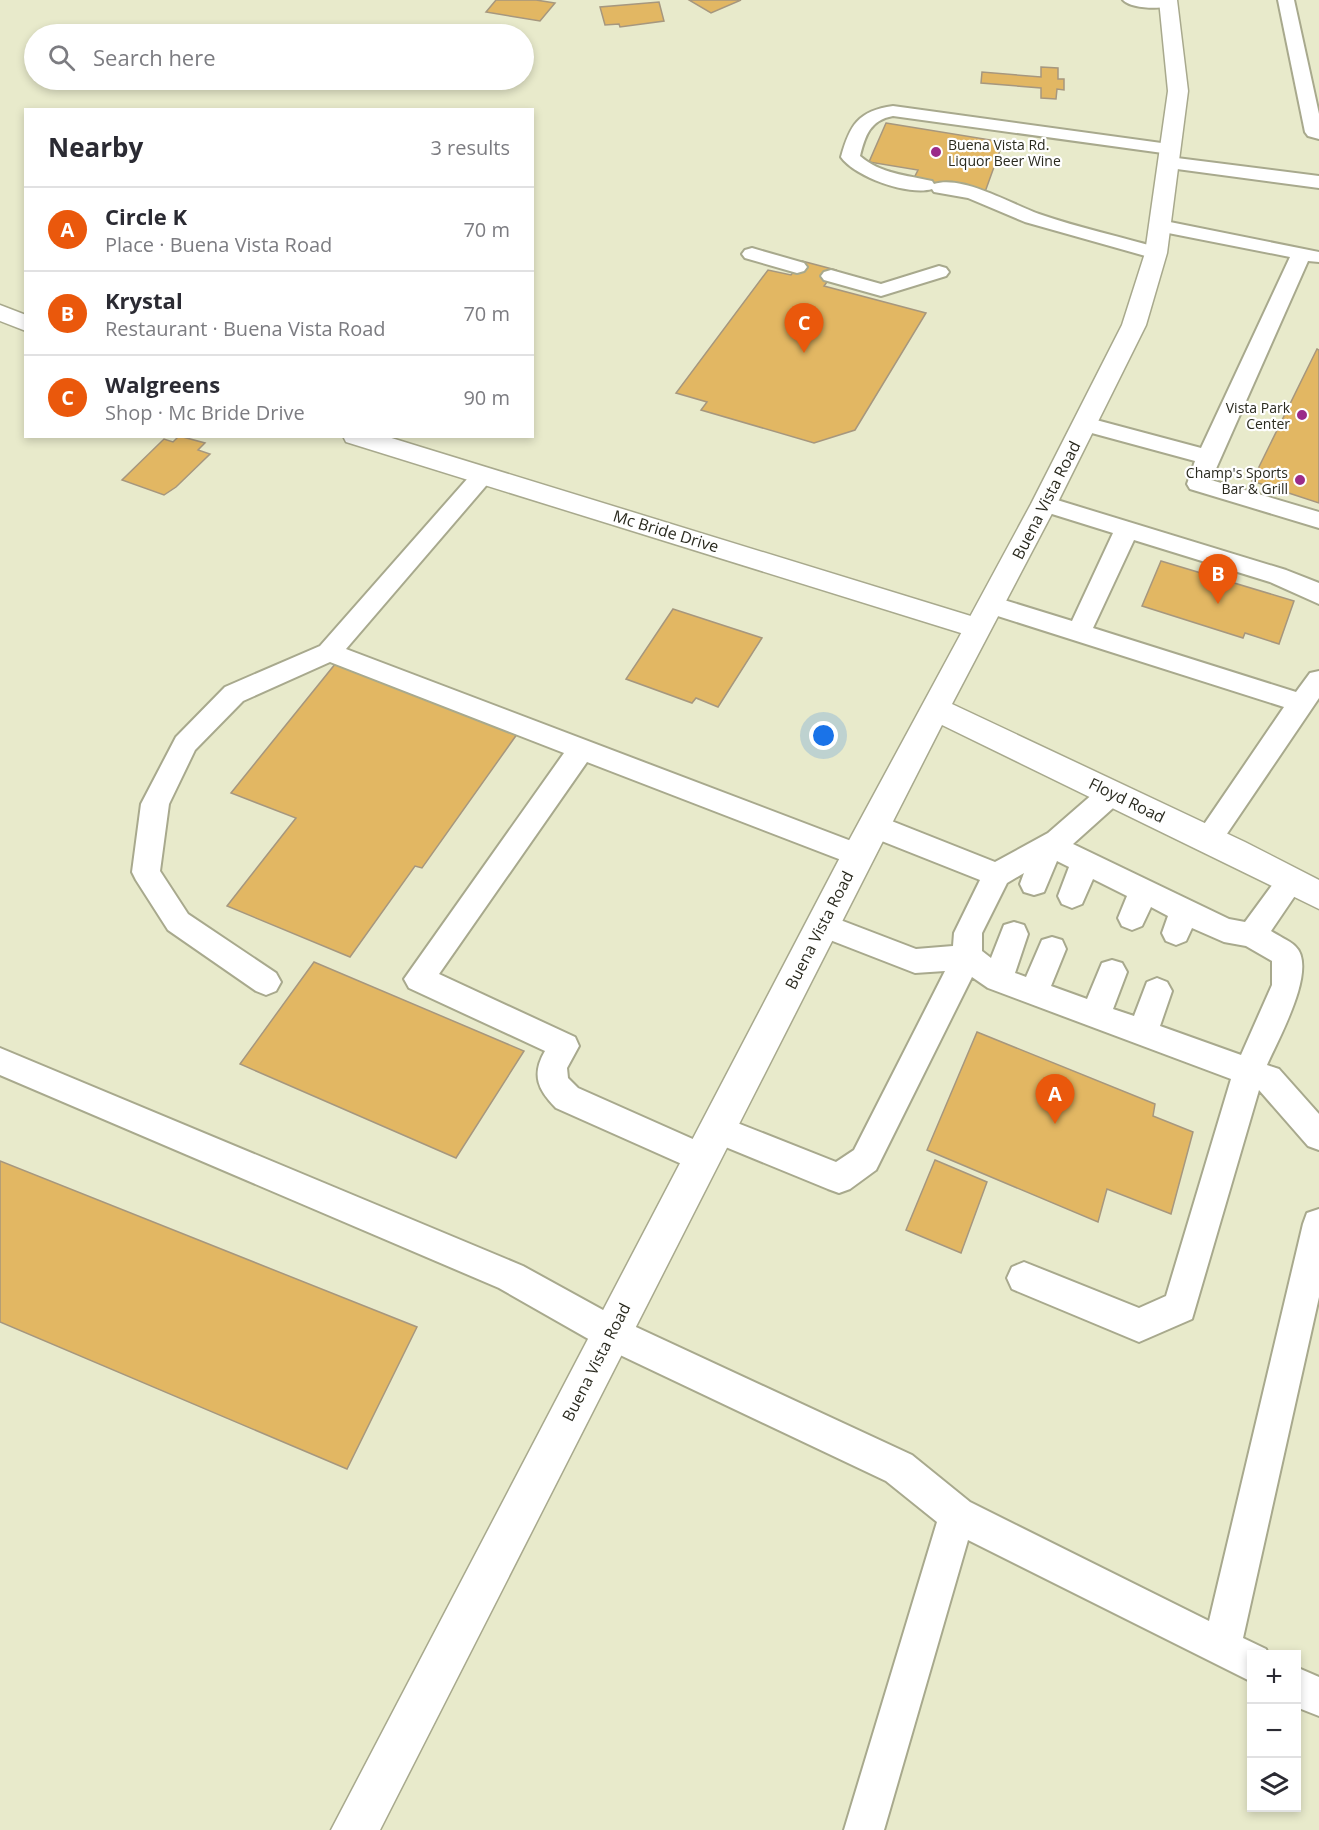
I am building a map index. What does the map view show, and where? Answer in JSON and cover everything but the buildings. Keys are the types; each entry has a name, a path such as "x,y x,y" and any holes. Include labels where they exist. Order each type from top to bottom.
{"main road":[{"name":"Buena Vista Road","path":"355,1830 934,708 1044,504 1134,325 1156,253 1178,91 1168,1"},
{"path":"0,312 24,323"},
{"name":"Mc Bride Drive","path":"362,438 977,628"},
{"name":"Floyd Road","path":"934,708 1112,792 1319,896"}],"lane":[{"path":"1131,0 1168,1"},
{"path":"1286,0 1314,132 1319,134"},
{"path":"1156,253 1032,218 972,193 884,178 858,166 850,157 855,137 868,117 878,112 894,111 1319,182"},
{"path":"1160,226 1310,256 1208,457 1198,484 1319,520"},
{"path":"752,254 797,267"},
{"path":"831,276 882,290 939,272"},
{"path":"1085,424 1208,457"},
{"path":"266,982 178,922 146,872 155,804 185,744 234,694 328,652 483,475"},
{"path":"1044,504 1278,576 1304,585 1319,595"},
{"path":"1079,632 1127,529"},
{"path":"991,605 1301,702"},
{"path":"328,652 582,748 866,840 997,875"},
{"path":"1208,839 1301,702 1319,680"},
{"path":"582,748 419,979 564,1046 552,1067 553,1084 567,1098 710,1143 839,1178 866,1160 967,957 968,933 997,875 1050,845 1112,792"},
{"path":"1024,1278 1139,1325 1180,1307 1249,1071 1287,985 1286,955 1252,935 1180,922 1143,891 1050,845"},
{"path":"1034,884 1050,845"},
{"path":"1072,897 1085,863"},
{"path":"1252,935 1292,881"},
{"path":"1132,918 1143,891"},
{"path":"822,925 915,961 967,957 998,979 1268,1078 1319,1136"},
{"path":"998,979 1014,934"},
{"path":"1034,992 1052,949"},
{"path":"1096,1014 1112,972"},
{"path":"1143,1032 1157,991"},
{"path":"0,1060 511,1277 611,1333 899,1468 957,1515 1237,1655 1310,1304 1319,1224"},
{"path":"864,1830 957,1515"},
{"path":"1301,1688 1319,1697"}],"place":[{"name":"Buena Vista Rd. Liquor Beer Wine","path":"936,152"},
{"name":"Walgreens","path":"804,353"},
{"name":"Vista Park Center","path":"1302,415"},
{"name":"Champ's Sports Bar & Grill","path":"1300,480"},
{"name":"Krystal","path":"1218,604"},
{"name":"Circle K","path":"1055,1124"}]}
